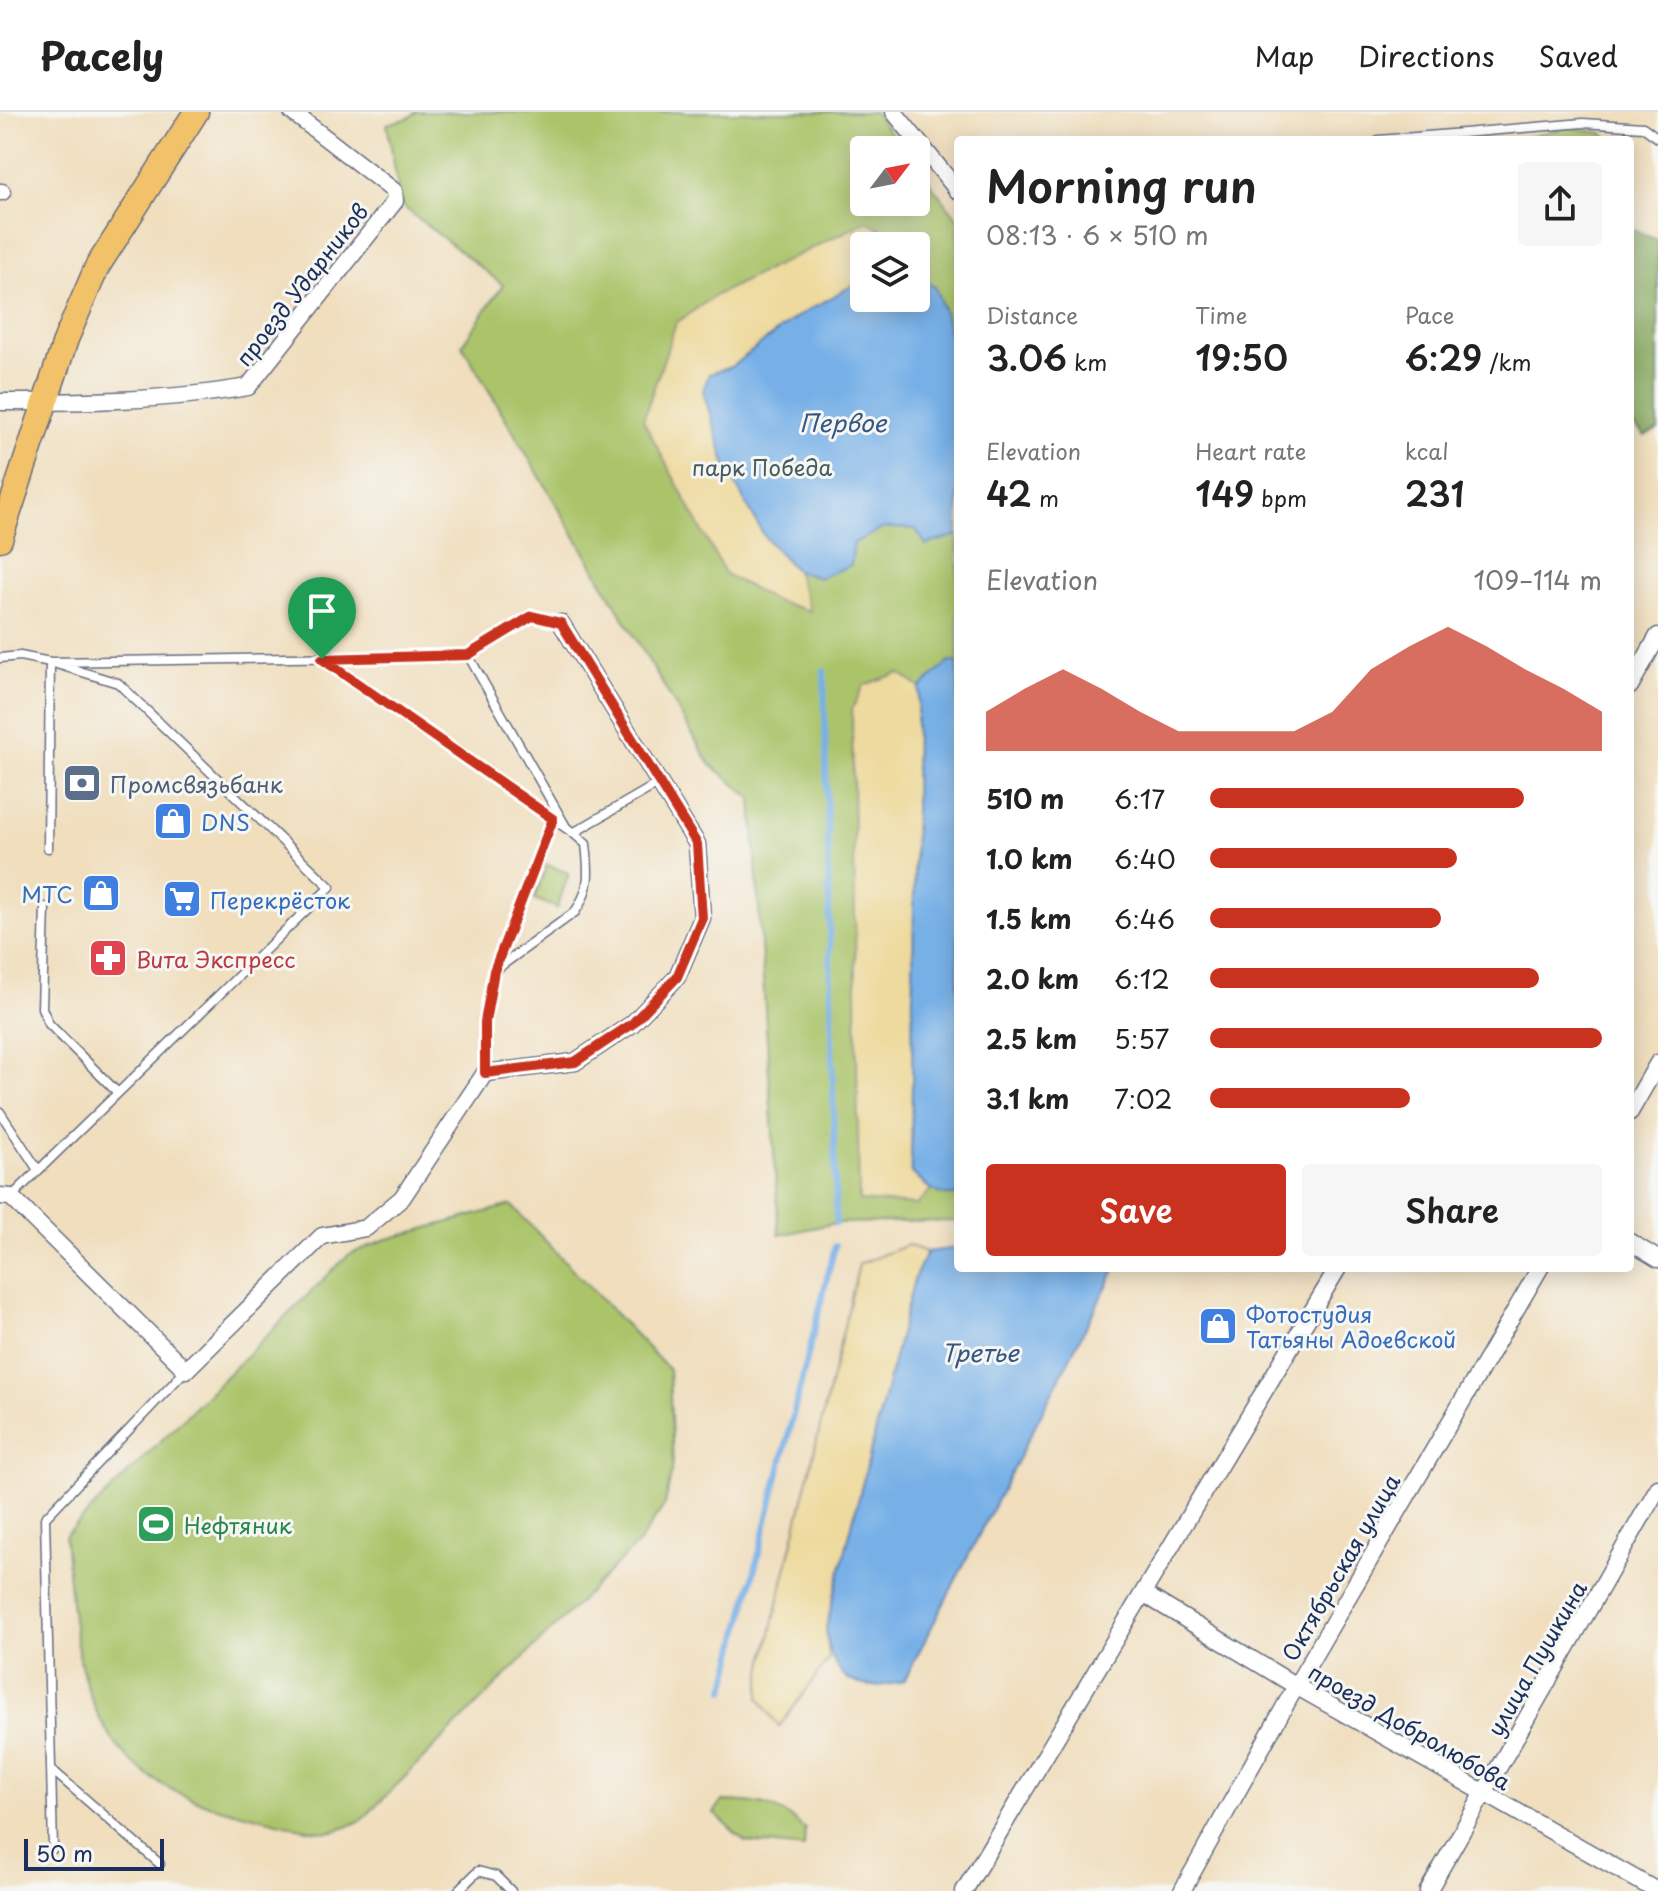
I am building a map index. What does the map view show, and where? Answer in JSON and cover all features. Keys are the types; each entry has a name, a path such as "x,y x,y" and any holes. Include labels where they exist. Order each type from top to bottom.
{"main road":[{"path":"0,539 66,339 97,267 196,112"}],"street":[{"name":"проезд Ударников","path":"0,402 211,393 248,387 395,201 394,191 292,112"},
{"path":"894,112 954,186"},
{"path":"4,1193 186,1370 322,1236 366,1228 402,1198 485,1073 575,1062 632,1024 677,977 702,918 697,844 561,623"},
{"path":"1634,679 1658,636"},
{"path":"1634,1105 1658,1063"},
{"path":"1634,1244 1658,1259"},
{"path":"964,1891 1336,1272"},
{"name":"Октябрьская улица","path":"1182,1891 1296,1686 1538,1272"},
{"name":"улица Пушкина","path":"1428,1891 1658,1488"},
{"name":"проезд Добролюбова","path":"1144,1594 1296,1686 1657,1891"}],"lane":[{"path":"1427,136 1583,123 1643,127 1658,138"},
{"path":"50,662 468,655 532,616 561,623"},
{"path":"468,655 566,827 586,844 589,880 584,899 575,912 548,935 508,958 495,971"},
{"path":"0,658 20,656 50,662 118,683 330,887 116,1091 38,1170 4,1193"},
{"path":"322,659 573,833"},
{"path":"48,848 50,662"},
{"path":"573,833 660,783"},
{"path":"485,1073 485,1022 495,971 553,819"},
{"path":"45,907 42,1008 49,1024 116,1091"},
{"path":"0,1112 38,1170"},
{"path":"53,1849 45,1518 186,1370"},
{"path":"51,1769 160,1864"},
{"path":"458,1891 478,1871 496,1876 511,1891"}],"green space":[{"name":"парк Победa","path":"416,112 874,112 893,136 850,136 850,216 930,216 930,183 954,214 954,1221 836,1223 779,1235 752,798 710,764 462,345 503,285 401,205 387,124 409,118"},
{"path":"1567,127 1603,133 1605,136 1533,136"},
{"path":"1634,230 1658,240 1658,430 1645,436 1634,426"},
{"path":"547,865 569,873 557,908 534,899"},
{"name":"Нефтяник","path":"511,1205 669,1370 673,1465 665,1504 640,1541 362,1820 333,1831 304,1828 194,1799 152,1778 121,1750 99,1718 85,1679 75,1636 65,1536 348,1255 384,1240"},
{"path":"722,1801 757,1803 785,1814 805,1829 804,1848 745,1842 714,1813"}],"sand":[{"path":"867,221 881,229 880,232 850,232 850,287 795,318 731,367 709,374 764,536 796,571 810,611 775,601 725,574 643,420 676,323 716,295"},
{"path":"899,673 920,688 916,723 911,1172 931,1190 917,1205 859,1201 852,709 864,685"},
{"path":"907,1245 927,1252 914,1279 826,1628 829,1659 779,1727 759,1698 763,1666 859,1264"}],"water":[{"name":"Первое","path":"930,284 935,287 954,362 954,536 926,545 916,529 884,528 854,543 851,565 819,578 796,571 764,536 727,469 703,391 709,374 731,367 795,318 850,287 850,312 930,312"},
{"path":"949,662 954,663 954,1195 932,1190 911,1172 916,723 920,688"},
{"name":"Третье","path":"954,1249 954,1272 1114,1272 904,1681 872,1686 848,1679 840,1671 833,1660 826,1628 914,1279 927,1252"}],"waterway":[{"path":"824,671 836,1223"},
{"path":"725,1690 835,1246"}],"place":[{"name":"Промсвязьбанк","path":"82,783"},
{"name":"DNS","path":"173,821"},
{"name":"МТС","path":"101,893"},
{"name":"Перекрёсток","path":"182,899"},
{"name":"Вита Экспресс","path":"108,958"},
{"name":"Фотостудия Татьяны Адоевской","path":"1218,1326"},
{"name":"Нефтяник","path":"156,1524"}],"route":[{"path":"532,616 561,623 697,844 702,918 677,977 632,1024 575,1062 485,1073 485,1022 494,971 553,819 322,659 468,655 532,616"}]}
